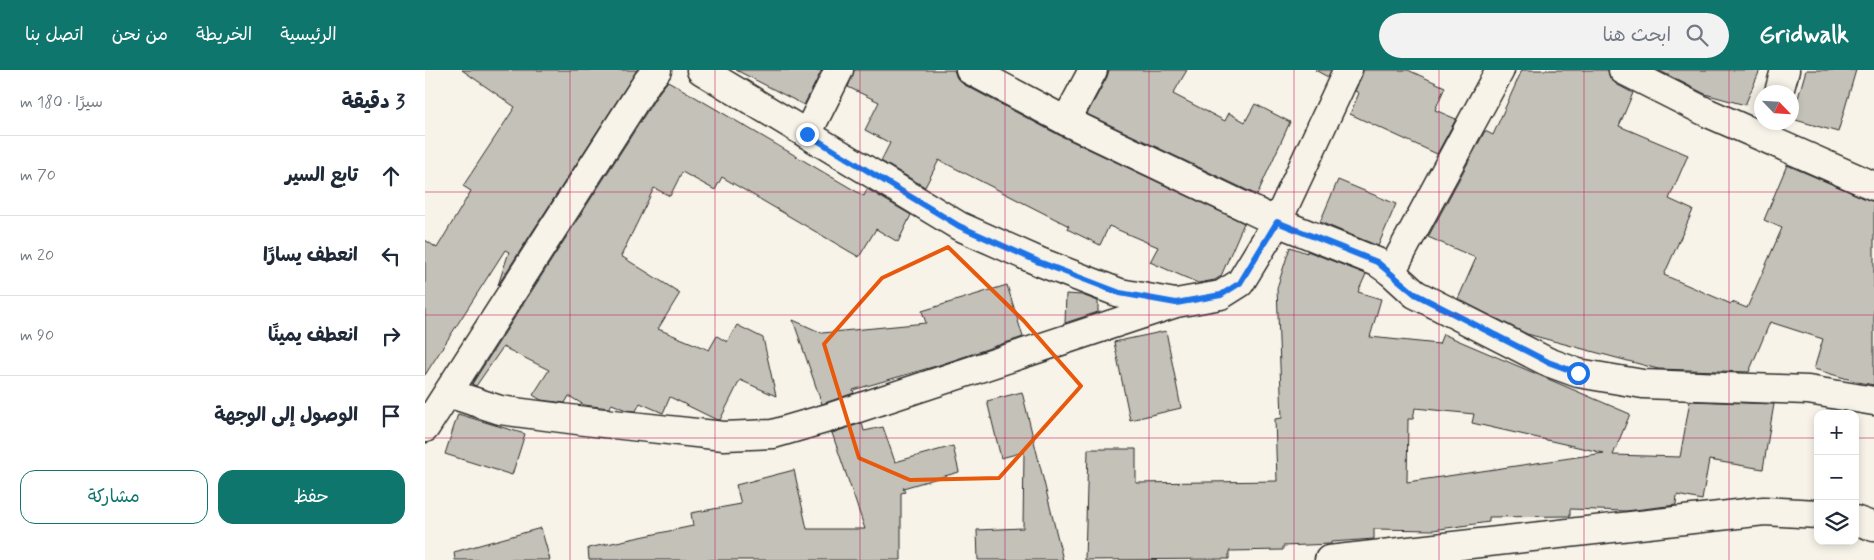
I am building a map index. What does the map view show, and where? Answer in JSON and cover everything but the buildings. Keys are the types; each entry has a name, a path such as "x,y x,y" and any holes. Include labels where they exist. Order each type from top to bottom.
{"street":[{"path":"425,428 647,82 657,70"},
{"path":"701,70 968,230 1039,262 1120,293 1176,303"},
{"path":"807,134 839,70"},
{"path":"970,70 1066,121 1277,222 1377,262 1415,294 1548,362 1578,373 1643,384 1808,390 1874,401"},
{"path":"1066,121 1093,70"},
{"path":"447,393 501,410 585,421 723,436 773,434 828,418 1176,303 1221,295 1240,283 1277,222 1348,70"},
{"path":"1391,272 1499,70"},
{"path":"1623,70 1709,112 1754,126"},
{"path":"1781,85 1785,70"},
{"path":"1769,130 1874,186"},
{"path":"1329,560 1764,511 1814,514"},
{"path":"1859,521 1874,526"}],"highlighted area":[{"path":"948,247 1024,321 1081,386 999,478 910,480 859,458 824,344 882,278"}],"route":[{"path":"807,134 959,226 1039,262 1120,293 1176,303 1221,295 1240,283 1277,222 1377,262 1415,294 1548,362 1578,373"}]}
